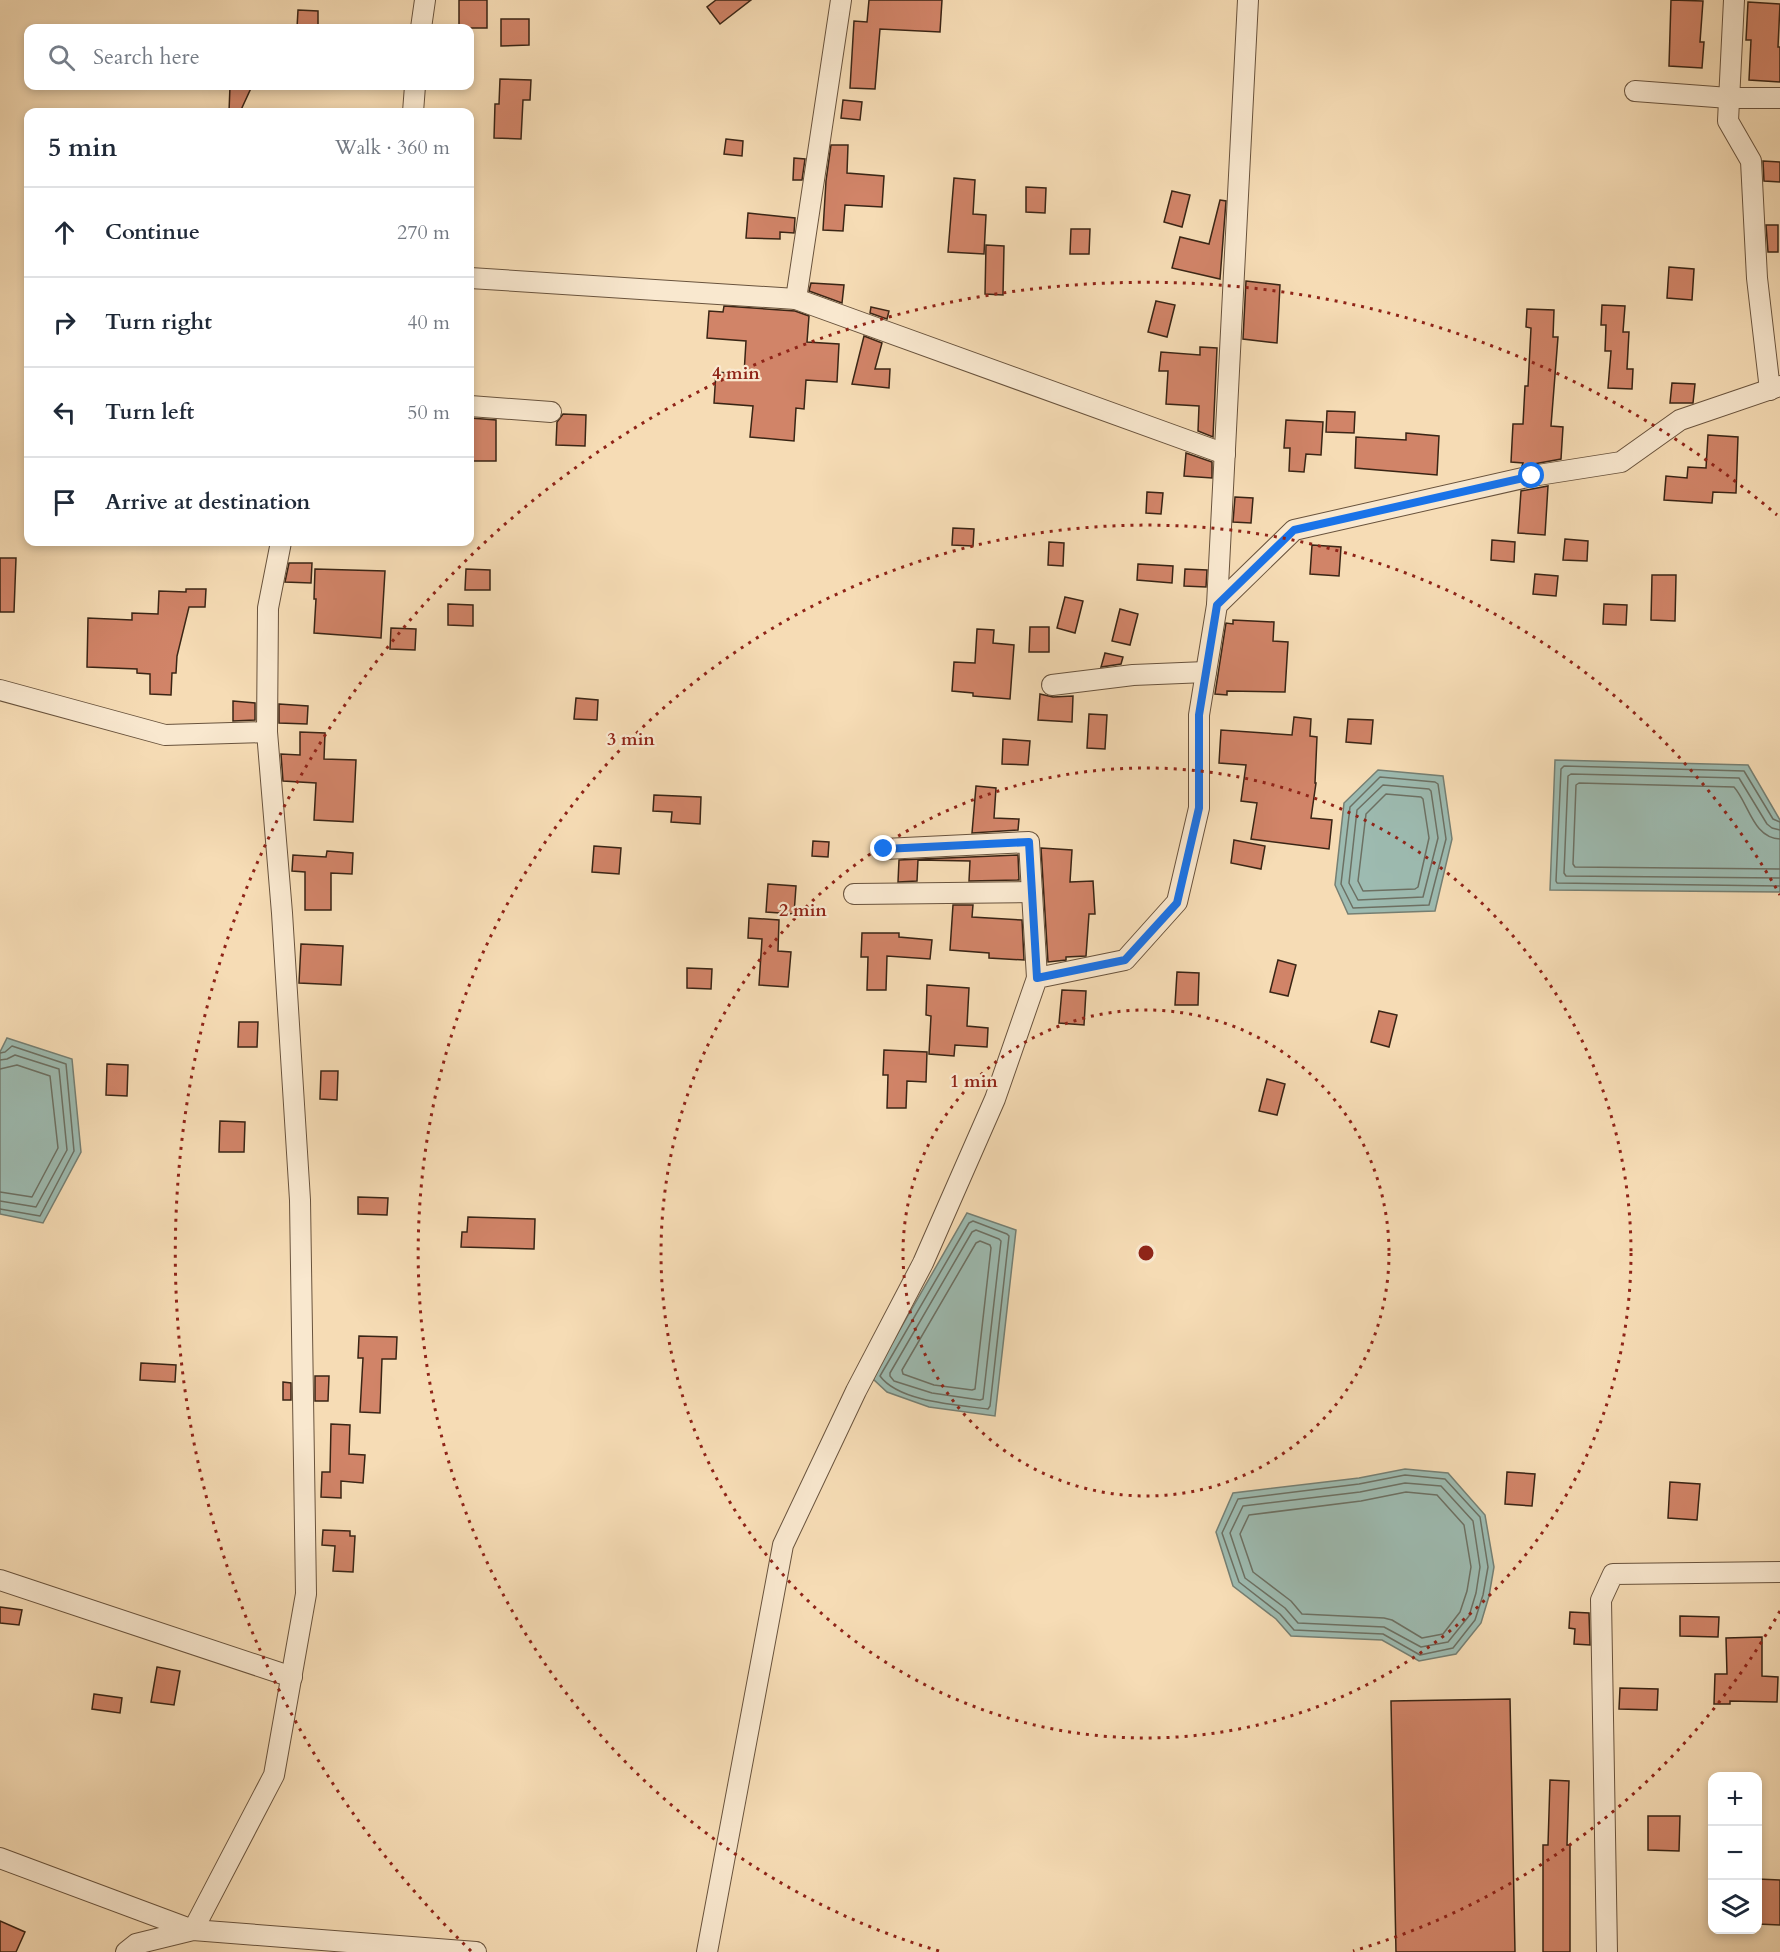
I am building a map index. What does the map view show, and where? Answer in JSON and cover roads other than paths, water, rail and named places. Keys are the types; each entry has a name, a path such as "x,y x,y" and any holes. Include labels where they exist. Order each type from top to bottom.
{"street":[{"path":"422,24 425,0"},
{"path":"796,299 841,0"},
{"path":"1037,978 1125,960 1177,903 1199,808 1199,715 1217,605 1248,0"},
{"path":"1217,605 1294,530 1532,476 1621,462 1680,420 1775,388 1757,278 1751,161 1728,122 1734,0"},
{"path":"413,108 415,90"},
{"path":"1635,91 1729,98 1780,98"},
{"path":"474,278 796,299 1225,454"},
{"path":"474,406 551,412"},
{"path":"126,1952 136,1944 193,1930 274,1775 306,1594 300,1200 282,913 267,732 268,608 280,546"},
{"path":"1052,685 1132,675 1206,672"},
{"path":"0,690 165,735 267,732"},
{"path":"707,1952 783,1545 856,1391 923,1263 995,1099 1037,978 1029,842 884,849"},
{"path":"854,894 1032,892"},
{"path":"1607,1952 1601,1600 1613,1574 1780,1572"},
{"path":"0,1580 292,1677"},
{"path":"0,1858 193,1930 476,1952"}],"water":[{"path":"1555,760 1748,765 1780,820 1780,892 1550,890"},
{"path":"1378,770 1443,776 1452,839 1435,911 1348,914 1335,885 1344,803"},
{"path":"7,1038 72,1059 81,1152 43,1223 0,1214 0,1052"},
{"path":"967,1213 1016,1230 995,1416 929,1407 887,1392 872,1378"},
{"path":"1405,1469 1448,1473 1485,1515 1494,1567 1489,1596 1481,1623 1456,1654 1419,1661 1382,1640 1291,1636 1276,1619 1233,1586 1216,1532 1233,1493 1359,1478"}]}
